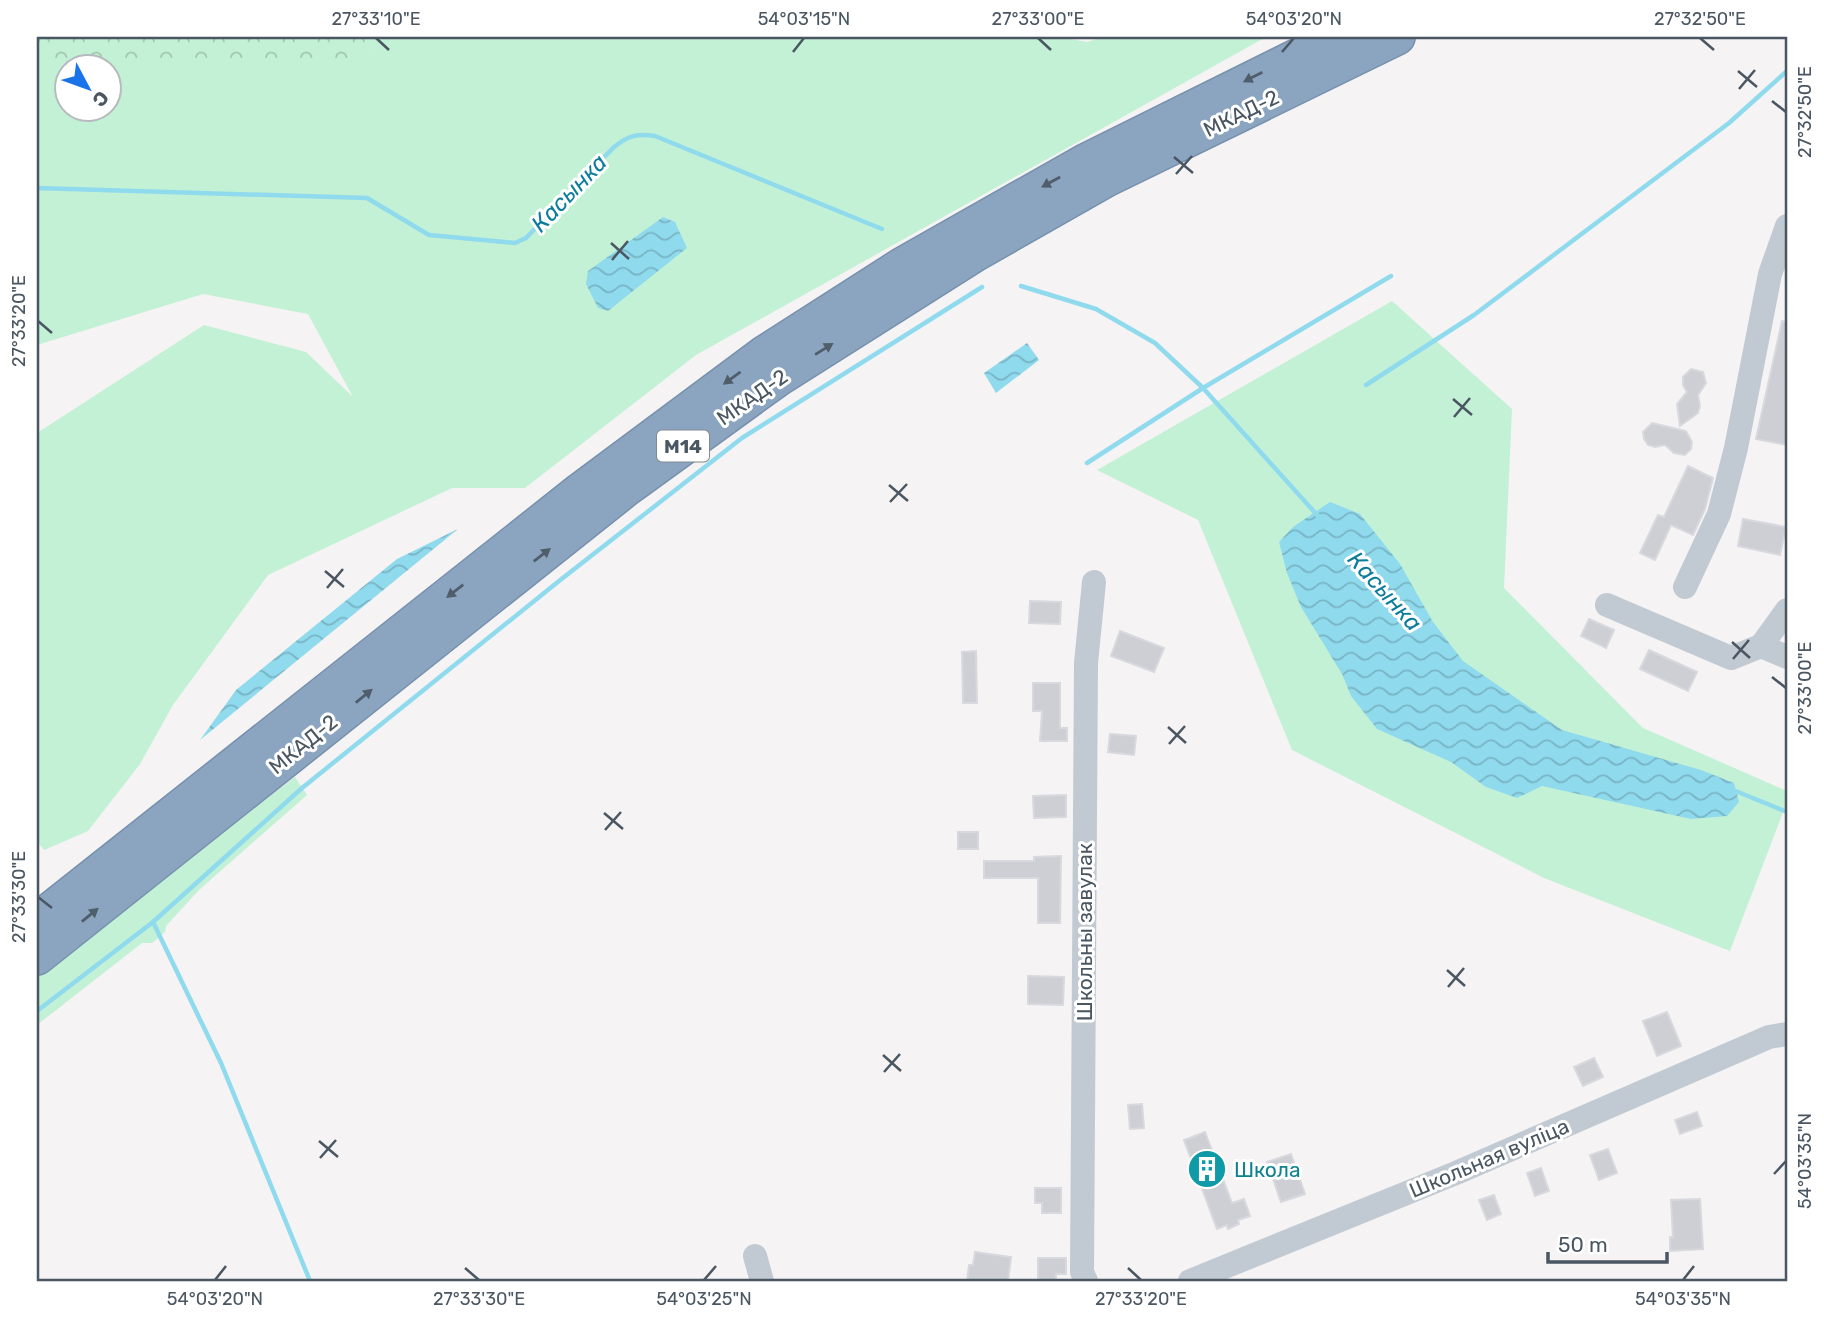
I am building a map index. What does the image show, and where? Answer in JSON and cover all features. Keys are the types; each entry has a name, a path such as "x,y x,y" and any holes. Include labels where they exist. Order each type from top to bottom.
{"highway":[{"name":"М14","path":"37,921 580,491 764,354 903,265 1085,162 1337,37"},
{"name":"МКАД-2","path":"37,957 618,495 777,379 976,253 1105,179 1397,37"}],"street":[{"path":"1685,587 1719,514 1736,449 1770,274 1787,226"},
{"name":"Школьны завулак","path":"1086,1281 1082,1272 1086,691 1094,582"},
{"path":"1607,605 1731,658 1761,646 1787,610"},
{"path":"1761,646 1787,657"},
{"name":"Школьная вуліца","path":"1198,1279 1456,1173 1769,1037 1787,1034"},
{"path":"755,1256 762,1281"}],"green space":[{"path":"37,37 378,37 367,60 122,63 122,52 52,52 52,64 37,64"},
{"path":"378,37 1059,37 1087,42 1103,37 1266,37 696,355 525,488 452,488 268,575 173,705 140,764 88,831 44,850 37,841 37,433 204,325 306,352 353,397 308,314 203,294 37,345 37,57 52,57 52,122 122,122 122,58 367,60"},
{"path":"1392,301 1512,409 1504,588 1643,728 1787,791 1787,802 1730,951 1544,878 1292,750 1198,520 1097,470"},
{"path":"295,777 307,795 199,890 166,926 165,932 152,943 142,943 37,1025 37,976"}],"water":[{"path":"663,217 675,222 687,248 608,311 598,308 586,284 588,271"},
{"path":"1027,343 1039,360 996,393 984,373"},
{"path":"1330,502 1360,514 1400,564 1433,622 1463,661 1562,730 1701,770 1734,783 1739,802 1727,816 1691,819 1542,786 1517,798 1486,787 1451,762 1377,729 1351,696 1342,674 1301,607 1287,573 1279,542 1293,527"},
{"path":"458,529 200,740 236,690 397,559"}],"building":[{"path":"1782,321 1787,322 1787,445 1756,439"},
{"path":"1691,369 1703,372 1706,383 1698,395 1698,413 1680,426 1677,404 1687,392 1683,377"},
{"path":"1652,423 1686,431 1692,442 1691,449 1685,455 1674,453 1665,445 1648,445 1643,432"},
{"path":"1688,466 1713,478 1705,509 1693,535 1671,525 1655,560 1640,553 1658,515 1664,517"},
{"path":"1743,519 1786,527 1780,555 1738,546"},
{"path":"1030,601 1061,602 1060,624 1029,623"},
{"path":"1589,619 1614,630 1606,648 1581,636"},
{"path":"1120,631 1164,648 1154,672 1111,656"},
{"path":"1649,650 1697,672 1688,691 1640,669"},
{"path":"976,651 977,703 963,703 962,652"},
{"path":"1033,683 1060,683 1060,728 1067,728 1067,741 1040,741 1042,711 1033,711"},
{"path":"1110,734 1136,736 1134,755 1108,752"},
{"path":"1066,795 1066,817 1034,818 1033,796"},
{"path":"958,832 978,832 978,849 958,849"},
{"path":"1061,856 1060,923 1038,923 1038,878 984,878 984,861 1034,861 1034,857"},
{"path":"1028,976 1064,977 1063,1005 1028,1004"},
{"path":"1667,1012 1681,1046 1657,1056 1643,1021"},
{"path":"1594,1058 1603,1077 1583,1086 1574,1067"},
{"path":"1142,1104 1144,1128 1130,1129 1128,1105"},
{"path":"1697,1112 1702,1126 1680,1134 1675,1120"},
{"name":"Школа","path":"1205,1132 1232,1203 1244,1199 1250,1216 1238,1220 1239,1224 1228,1229 1227,1225 1217,1229 1184,1140"},
{"path":"1608,1149 1617,1173 1599,1180 1590,1155"},
{"path":"1291,1154 1305,1194 1281,1202 1267,1162"},
{"path":"1541,1168 1549,1191 1535,1196 1527,1173"},
{"path":"1035,1188 1061,1188 1061,1213 1042,1213 1042,1203 1035,1203"},
{"path":"1494,1195 1501,1214 1487,1220 1479,1200"},
{"path":"1700,1199 1703,1249 1670,1251 1670,1237 1673,1237 1671,1200"},
{"path":"975,1252 1011,1257 1008,1281 967,1281 969,1265 973,1265"},
{"path":"1038,1258 1066,1258 1066,1274 1056,1274 1056,1281 1038,1281"}],"waterway":[{"path":"1366,385 1474,315 1729,123 1787,71"},
{"name":"Касынка","path":"37,188 367,198 429,235 515,243 526,238 613,148 632,136 649,135 882,229"},
{"path":"1087,463 1203,388 1391,276"},
{"name":"Касынка","path":"1021,286 1096,309 1155,343 1203,388 1318,516"},
{"path":"37,1011 153,922 302,788 742,438 982,287"},
{"name":"Касынка","path":"1733,790 1787,812"},
{"path":"153,922 221,1063 310,1281"}],"place":[{"name":"Школа","path":"1207,1169"}]}
